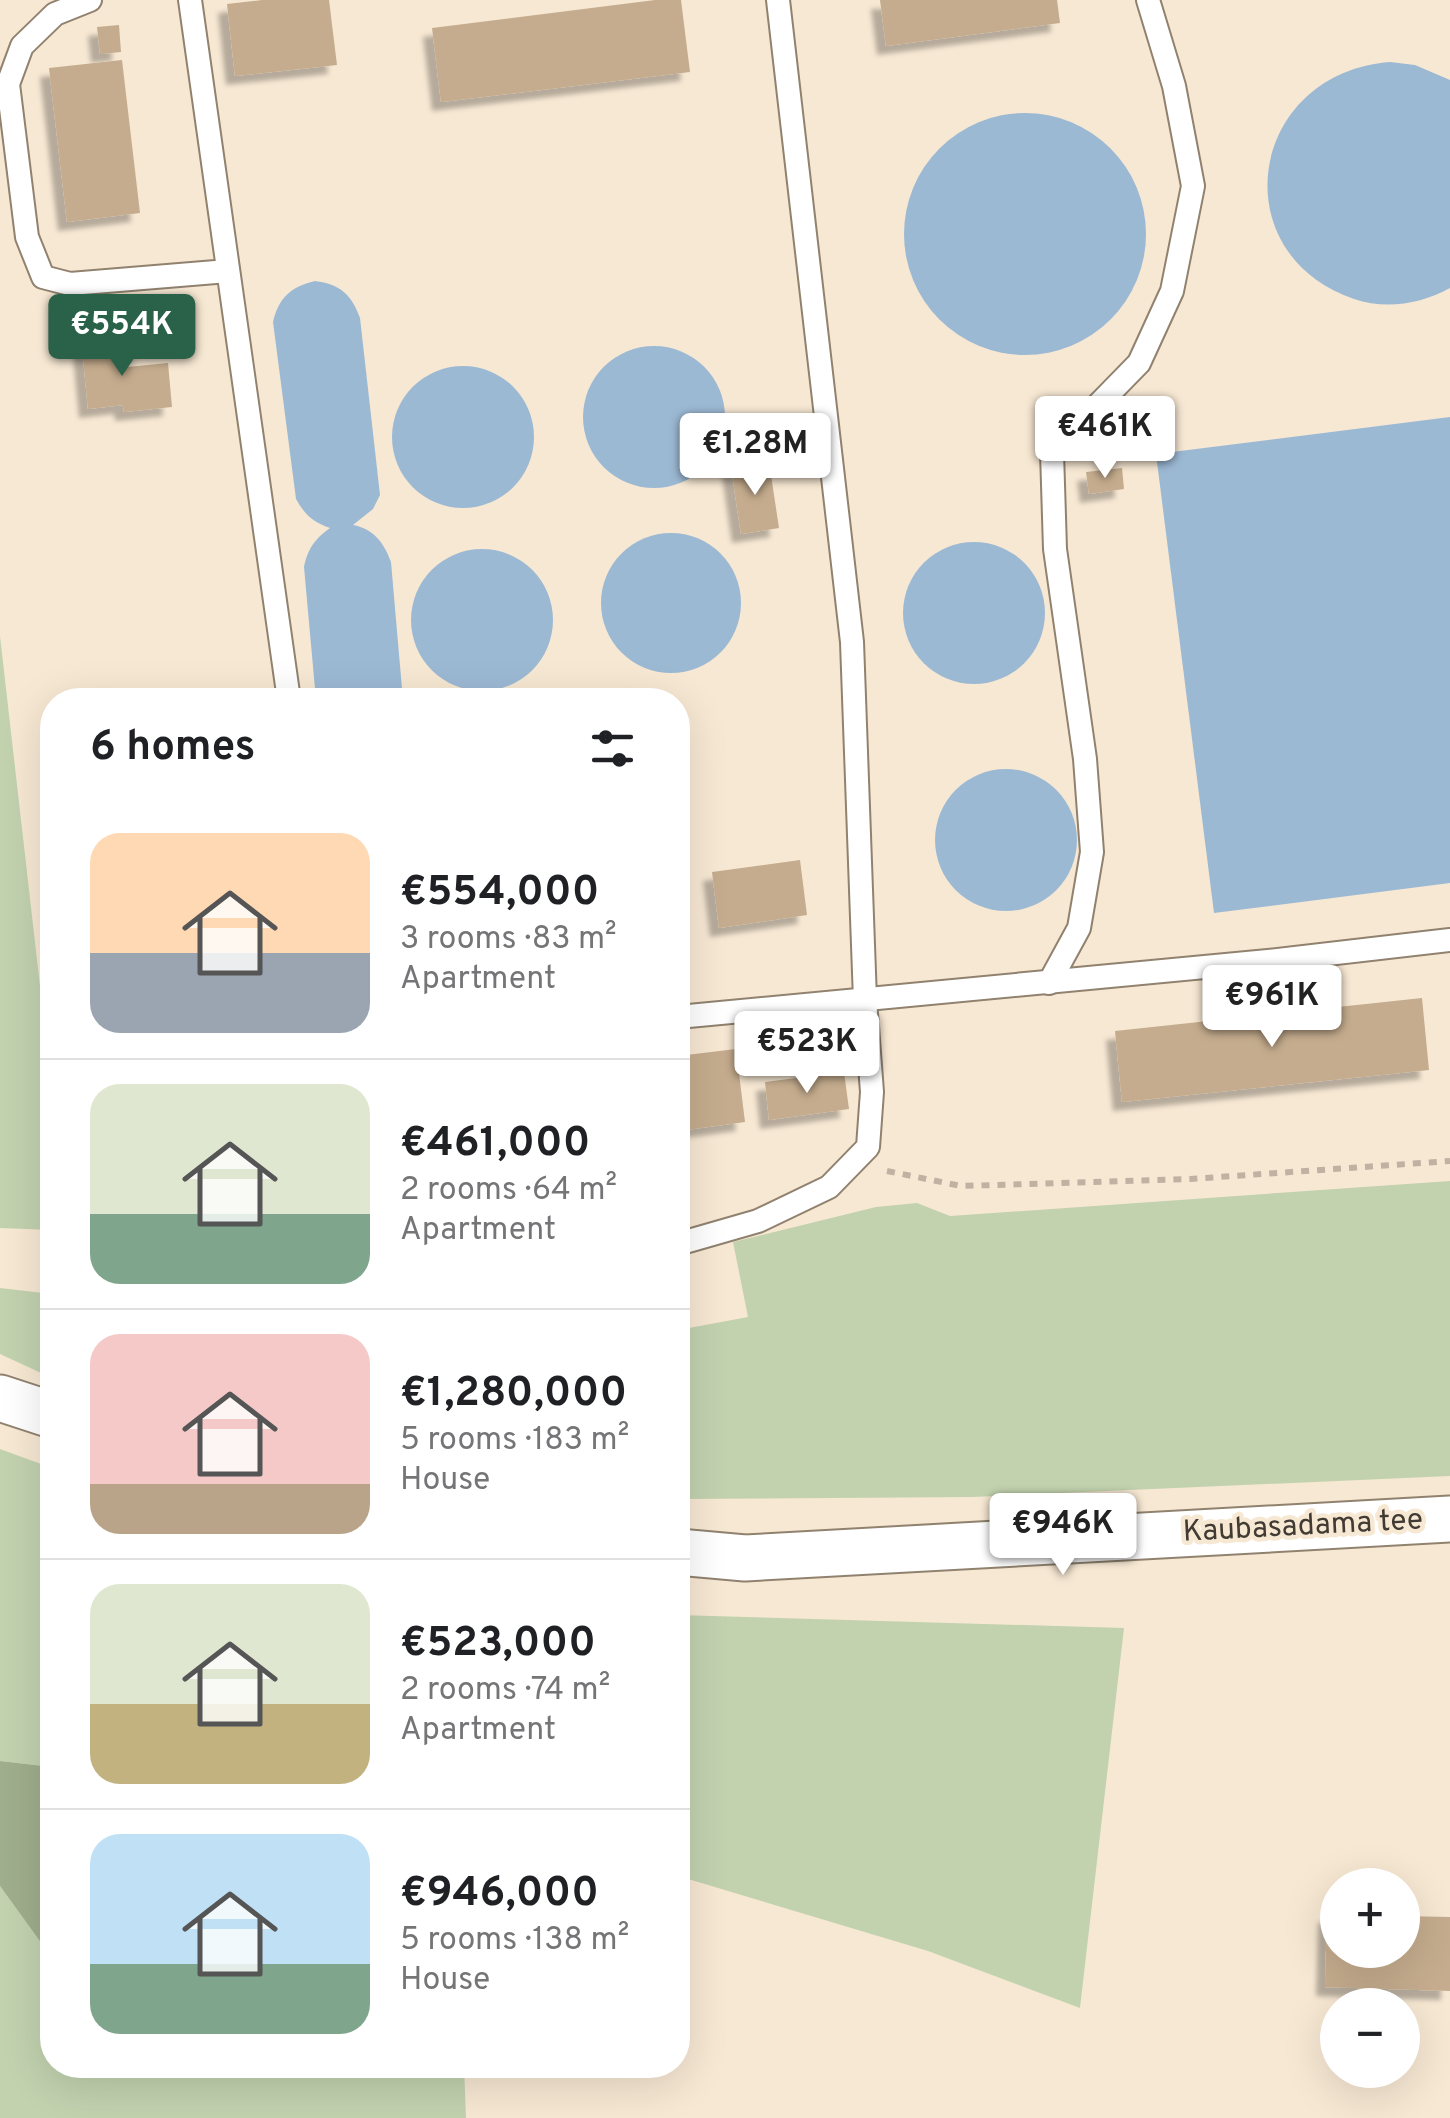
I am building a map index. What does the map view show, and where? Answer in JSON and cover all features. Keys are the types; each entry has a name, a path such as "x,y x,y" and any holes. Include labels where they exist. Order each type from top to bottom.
{"street":[{"path":"0,1398 40,1411"},
{"name":"Kaubasadama tee","path":"690,1553 745,1558 1450,1519"}],"lane":[{"path":"90,0 55,14 22,46 8,84 27,237 43,277 70,284 228,271"},
{"path":"190,0 287,688"},
{"path":"690,1241 758,1221 829,1187 868,1147 872,1092 864,1000 852,642 778,0"},
{"path":"1049,983 1079,928 1092,852 1084,758 1056,548 1052,452 1139,362 1172,292 1193,186 1174,86 1148,0"},
{"path":"690,1016 1450,940"}],"path":[{"path":"851,1164 961,1186 1190,1179 1450,1161"}],"green space":[{"path":"0,636 40,986 40,1230 0,1228"},
{"path":"1450,1181 1450,1476 973,1497 690,1499 690,1328 748,1317 733,1242 876,1207 917,1203 950,1216"},
{"path":"0,1288 40,1293 40,1372 0,1354"},
{"path":"0,1449 40,1464 40,1766 0,1761"},
{"path":"690,1615 1124,1628 1080,2008 928,1951 690,1880"},
{"path":"0,1761 40,1766 40,1941 0,1886"},
{"path":"0,1886 40,1941 40,2078 464,2078 466,2118 0,2118"}],"water":[{"path":"1390,62 1415,65 1450,80 1450,288 1427,298 1391,305 1354,299 1311,276 1283,244 1269,207 1269,167 1281,130 1306,97 1342,73"},
{"path":"1025,113 1071,122 1111,148 1137,188 1146,234 1137,280 1111,320 1071,346 1025,355 979,346 939,320 913,280 904,234 913,188 939,148 979,122"},
{"path":"315,281 331,285 344,292 360,318 380,495 373,509 353,525 377,538 391,562 402,688 315,688 304,567 313,544 330,528 310,517 296,499 273,322 287,295"},
{"path":"654,346 681,352 704,367 719,390 725,417 719,444 704,467 681,482 654,488 627,482 604,467 589,444 583,417 589,390 604,367 627,352"},
{"path":"463,366 490,372 513,387 528,410 534,437 528,464 513,487 490,502 463,508 436,502 413,487 398,464 392,437 398,410 413,387 436,372"},
{"path":"1450,417 1450,883 1214,913 1156,454"},
{"path":"671,533 698,538 721,553 736,576 741,603 736,630 721,653 698,668 671,673 644,668 621,653 606,630 601,603 606,576 621,553 644,538"},
{"path":"974,542 1001,548 1024,563 1039,586 1045,613 1039,640 1024,663 1001,678 974,684 947,678 924,663 909,640 903,613 909,586 924,563 947,548"},
{"path":"468,551 496,551 521,561 541,581 551,606 551,634 541,659 521,679 499,688 465,688 443,679 423,659 413,634 413,606 423,581 443,561"},
{"path":"1006,769 1033,775 1056,790 1071,813 1077,840 1071,867 1056,890 1033,905 1006,911 979,905 956,890 941,867 935,840 941,813 956,790 979,775"}],"building":[{"path":"329,0 337,65 235,76 227,4"},
{"path":"681,0 690,72 441,102 432,28"},
{"path":"880,0 1057,0 1060,23 886,46"},
{"path":"119,25 121,52 100,54 97,27"},
{"path":"122,60 140,213 67,222 49,68"},
{"path":"114,333 117,368 168,363 172,407 124,412 123,405 88,409 81,337"},
{"path":"769,462 779,528 741,534 731,467"},
{"path":"1122,468 1124,489 1089,494 1086,472"},
{"path":"800,860 807,915 719,928 712,872"},
{"path":"1422,998 1429,1070 1122,1102 1115,1031"},
{"path":"736,1049 745,1122 690,1129 690,1055"},
{"path":"844,1072 849,1109 769,1120 765,1082"},
{"path":"1420,1916 1450,1917 1450,1991 1325,1987 1326,1968 1420,1968"}]}
